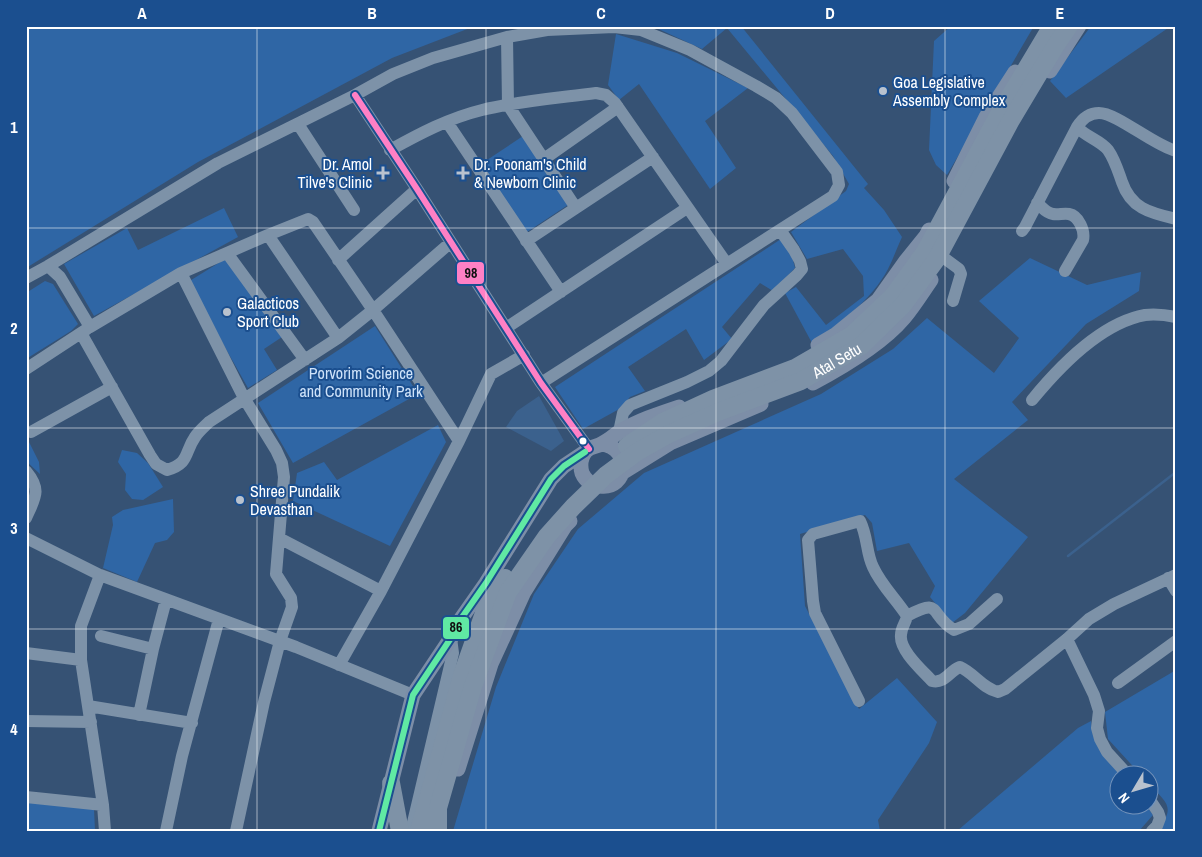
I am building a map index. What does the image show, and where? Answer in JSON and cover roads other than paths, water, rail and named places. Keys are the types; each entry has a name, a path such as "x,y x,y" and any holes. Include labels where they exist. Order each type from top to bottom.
{"highway":[{"name":"Atal Setu","path":"504,588 544,522 598,468 663,422 713,399 795,368 852,335 893,296 925,252 998,116 1052,26"},
{"name":"Atal Setu","path":"504,588 573,507 606,475 637,452 669,434 718,412 801,381 861,346 903,305 936,260 1010,122 1069,26"},
{"path":"438,830 438,808 443,766 463,672 484,613 504,588"},
{"path":"419,831 443,766"},
{"path":"390,783 400,831"}],"main road":[{"path":"379,831 413,695 551,479 564,466 619,432 650,418 771,372 804,354 835,335 878,300 904,262 926,236 986,117 1045,26"},
{"path":"438,830 492,664 524,592 565,526 605,486 615,482 622,473 672,442 811,384 841,368 884,336 903,319 918,300 944,258 1019,121 1079,26"},
{"path":"592,448 613,447 618,451 623,462 622,473"},
{"path":"592,448 581,464 584,477 592,484 605,486"}],"street":[{"path":"26,278 218,163 355,96 393,74 433,58 507,37 547,30 614,27 641,30 690,50 776,98 792,113 837,172 839,185 833,196 541,383"},
{"path":"507,37 508,105 576,208"},
{"path":"390,150 420,133 480,111 508,105 596,93 606,95 618,107 727,264"},
{"path":"355,96 541,383 592,448"},
{"path":"544,159 618,107"},
{"path":"1022,230 1077,127 1088,116 1098,113 1110,115 1156,143 1176,151"},
{"path":"447,122 561,292"},
{"path":"298,124 354,210"},
{"path":"1077,127 1083,134 1096,140 1107,149 1115,161 1123,186 1136,204 1148,212 1176,219"},
{"path":"526,241 653,156"},
{"path":"338,260 417,189"},
{"path":"1037,203 1052,214 1068,214 1073,216 1082,229 1083,240 1065,271"},
{"path":"506,328 688,208"},
{"path":"26,368 181,273 268,234 308,219 312,222 373,310 459,441"},
{"path":"619,432 623,414 630,406 687,382 709,371 721,361 764,305 802,269 800,261 780,230"},
{"path":"268,234 338,338"},
{"path":"48,266 60,277 112,387 150,455 156,464 167,470 178,467 185,459 193,438 200,429 244,398 338,338 450,243"},
{"path":"227,252 304,360"},
{"path":"944,258 959,269 961,274 953,302"},
{"path":"181,273 244,398 282,462 284,477 276,574 291,598 292,607 280,641 264,702 236,831"},
{"path":"1032,400 1052,375 1098,337 1123,323 1146,315 1176,317"},
{"path":"339,665 381,591 459,441 491,374 524,355"},
{"path":"32,432 112,387"},
{"path":"26,471 35,484 36,495 26,518"},
{"path":"859,701 815,613 808,540 813,534 860,521 866,532 872,565 878,577 907,616 900,636 908,654 932,681 938,682 944,679 954,669 960,667 965,669 988,690 998,692 1067,639 1089,619 1114,604 1172,576 1176,591"},
{"path":"26,538 100,575 280,641 413,695"},
{"path":"279,538 381,591"},
{"path":"100,575 81,626 81,660 103,805 105,831"},
{"path":"907,616 929,606 946,625 954,630 969,624 997,599"},
{"path":"139,715 153,648 166,600"},
{"path":"166,831 182,756 219,619"},
{"path":"101,636 153,648"},
{"path":"411,831 453,653 451,638"},
{"path":"1067,639 1094,695 1099,711 1097,728 1100,739 1107,752 1118,764"},
{"path":"1118,683 1176,641"},
{"path":"26,653 81,660"},
{"path":"88,706 192,723"},
{"path":"26,721 91,722"},
{"path":"26,798 103,805"},
{"path":"1152,831 1157,826 1160,818 1159,814"}],"waterway":[{"path":"1068,556 1176,472"}],"place":[{"name":"Goa Legislative Assembly Complex","path":"883,91"},
{"name":"Dr. Amol Tilve's Clinic","path":"383,173"},
{"name":"Dr. Poonam's Child & Newborn Clinic","path":"463,173"},
{"name":"Galacticos Sport Club","path":"227,312"},
{"name":"Shree Pundalik Devasthan","path":"240,500"}],"park label":[{"name":"Porvorim Science and Community Park","path":"361,382"}]}
